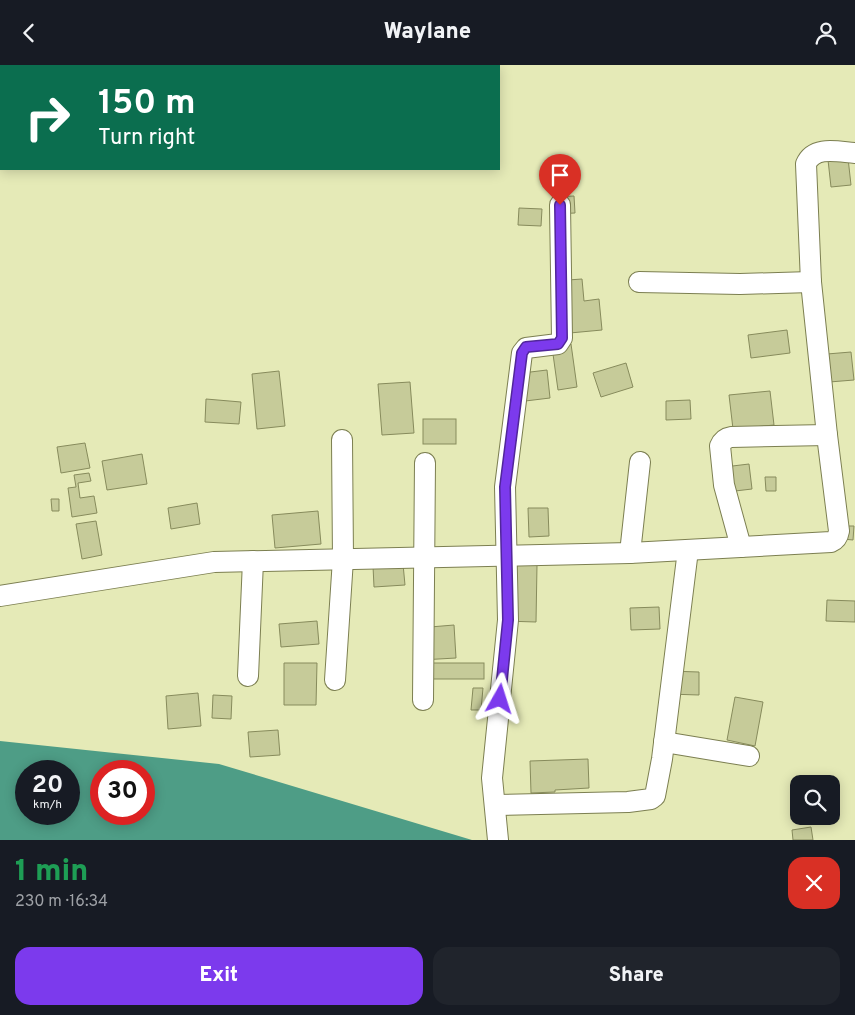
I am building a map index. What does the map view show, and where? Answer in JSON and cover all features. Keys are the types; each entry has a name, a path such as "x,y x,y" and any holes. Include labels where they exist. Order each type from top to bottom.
{"street":[{"path":"0,595 214,562 630,553 831,542 837,538 839,531 811,282 806,164 808,159 818,152 855,153"},
{"path":"498,840 492,778 508,620 505,487 522,353 526,347 558,344 562,338 560,205"},
{"path":"640,282 740,284 811,282"},
{"path":"741,547 724,485 721,443 731,437 827,435"},
{"path":"335,680 343,559 342,440"},
{"path":"630,553 640,462"},
{"path":"423,700 425,463"},
{"path":"495,805 628,802 651,799 655,796 664,742 688,550"},
{"path":"248,676 253,561"},
{"path":"664,742 749,756"}],"water":[{"path":"0,741 219,764 472,840 0,840"}],"building":[{"path":"848,158 851,185 831,187 828,160"},
{"path":"574,196 575,213 554,214 553,197"},
{"path":"519,208 542,209 541,226 518,225"},
{"path":"582,279 584,301 599,299 602,330 559,334 554,281"},
{"path":"787,330 790,353 751,358 748,335"},
{"path":"571,344 577,387 558,390 552,347"},
{"path":"851,352 854,380 817,383 815,355"},
{"path":"626,363 633,387 601,397 593,373"},
{"path":"547,370 550,398 517,402 514,374"},
{"path":"279,371 285,426 257,429 252,374"},
{"path":"410,382 414,433 382,435 378,384"},
{"path":"770,391 774,425 733,429 729,395"},
{"path":"206,399 241,402 239,424 205,422"},
{"path":"690,400 691,419 666,420 666,401"},
{"path":"423,419 456,419 456,444 423,444"},
{"path":"85,443 90,468 61,473 57,447"},
{"path":"142,454 147,484 107,490 102,461"},
{"path":"749,464 752,489 718,493 716,468"},
{"path":"89,473 91,481 78,483 80,498 94,496 97,513 72,517 68,488 76,487 74,475"},
{"path":"765,477 776,477 776,491 766,491"},
{"path":"51,499 59,499 59,511 52,511"},
{"path":"197,503 200,524 171,529 168,508"},
{"path":"528,508 548,508 549,536 529,537"},
{"path":"318,511 321,544 275,548 272,515"},
{"path":"96,521 102,555 82,559 76,524"},
{"path":"843,526 854,526 853,540 843,539"},
{"path":"403,564 405,585 374,587 373,566"},
{"path":"504,564 537,565 536,622 503,621"},
{"path":"827,600 855,601 855,622 826,621"},
{"path":"659,607 660,629 631,630 630,608"},
{"path":"317,621 319,644 281,647 279,624"},
{"path":"454,625 456,658 421,660 418,628"},
{"path":"284,663 317,663 316,705 284,705"},
{"path":"422,663 484,663 484,679 422,679"},
{"path":"668,671 699,672 699,695 668,694"},
{"path":"473,688 483,688 481,710 471,710"},
{"path":"198,693 201,726 168,729 166,696"},
{"path":"213,695 232,696 231,719 212,718"},
{"path":"735,697 763,702 755,746 727,740"},
{"path":"278,730 280,755 250,757 248,732"},
{"path":"588,759 589,788 531,793 530,761"},
{"path":"811,827 813,840 793,840 792,830"}],"route":[{"path":"500,699 508,620 505,487 520,359 526,347 546,346 561,342 563,328 560,205"}]}
